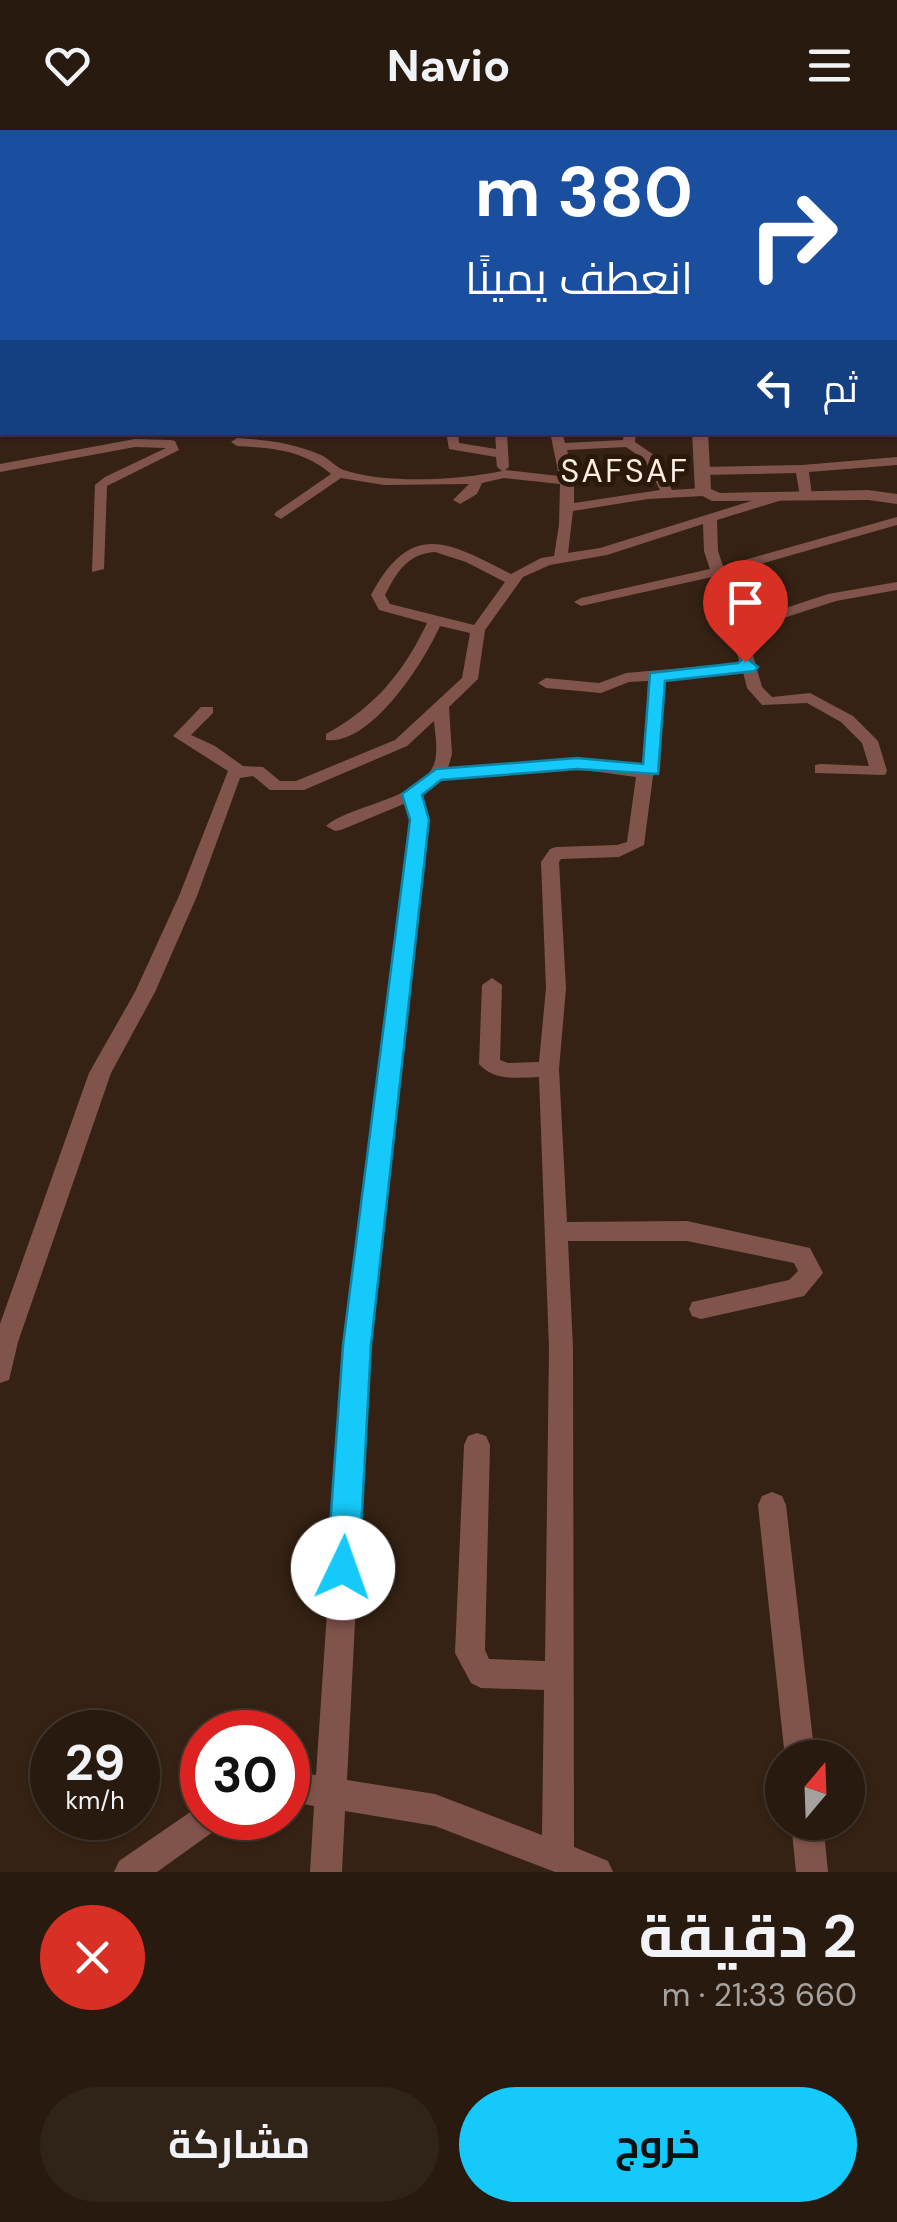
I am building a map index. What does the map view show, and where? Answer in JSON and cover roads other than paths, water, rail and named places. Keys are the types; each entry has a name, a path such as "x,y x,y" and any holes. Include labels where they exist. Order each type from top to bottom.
{"street":[{"path":"452,435 454,446 501,454"},
{"path":"501,435 504,474"},
{"path":"700,435 703,492"},
{"path":"560,558 569,508 568,481 558,440 629,438 650,458 668,494"},
{"path":"238,442 284,446 322,460 339,474 412,483 476,480 504,474 568,481"},
{"path":"0,468 136,443 171,444 173,450 164,457 115,474 102,485 97,569"},
{"path":"701,471 802,469 897,461"},
{"path":"802,469 806,496"},
{"path":"282,515 339,474"},
{"path":"460,500 472,491 476,480"},
{"path":"569,508 703,492 718,498 868,495 897,499"},
{"path":"478,630 384,607 378,595 394,560 412,548 430,546 512,580 560,558 602,552 778,497"},
{"path":"710,519 711,551 730,617 737,623 753,623 833,596 897,586"},
{"path":"580,602 717,572 897,521"},
{"path":"207,710 181,736 210,749 239,770 257,772 276,786 298,786 401,743 470,680 478,630 510,590 512,580"},
{"path":"332,737 358,725 403,682 435,621"},
{"path":"753,623 742,645 755,688 768,702 810,698 847,719 870,740 879,771 821,769"},
{"path":"546,683 600,688 626,678 749,667"},
{"path":"436,774 577,764 652,770 656,677"},
{"path":"336,826 412,794 436,774 443,764 441,704"},
{"path":"0,1372 6,1342 100,1074 145,992 239,770"},
{"path":"558,1854 561,1348 549,1069 556,988 550,862 556,852 618,851 636,844 645,772"},
{"path":"326,1872 357,1345 420,820 412,794"},
{"path":"492,986 489,1064 506,1071 549,1069"},
{"path":"557,1232 688,1231 802,1255 811,1274 796,1289 702,1309"},
{"path":"477,1445 470,1652 481,1673 559,1676"},
{"path":"772,1506 798,1740"},
{"path":"310,1789 435,1810 595,1871"},
{"path":"130,1872 180,1836"},
{"path":"809,1840 812,1872"}],"district":[{"name":"SAFSAF","path":"625,471"}]}
